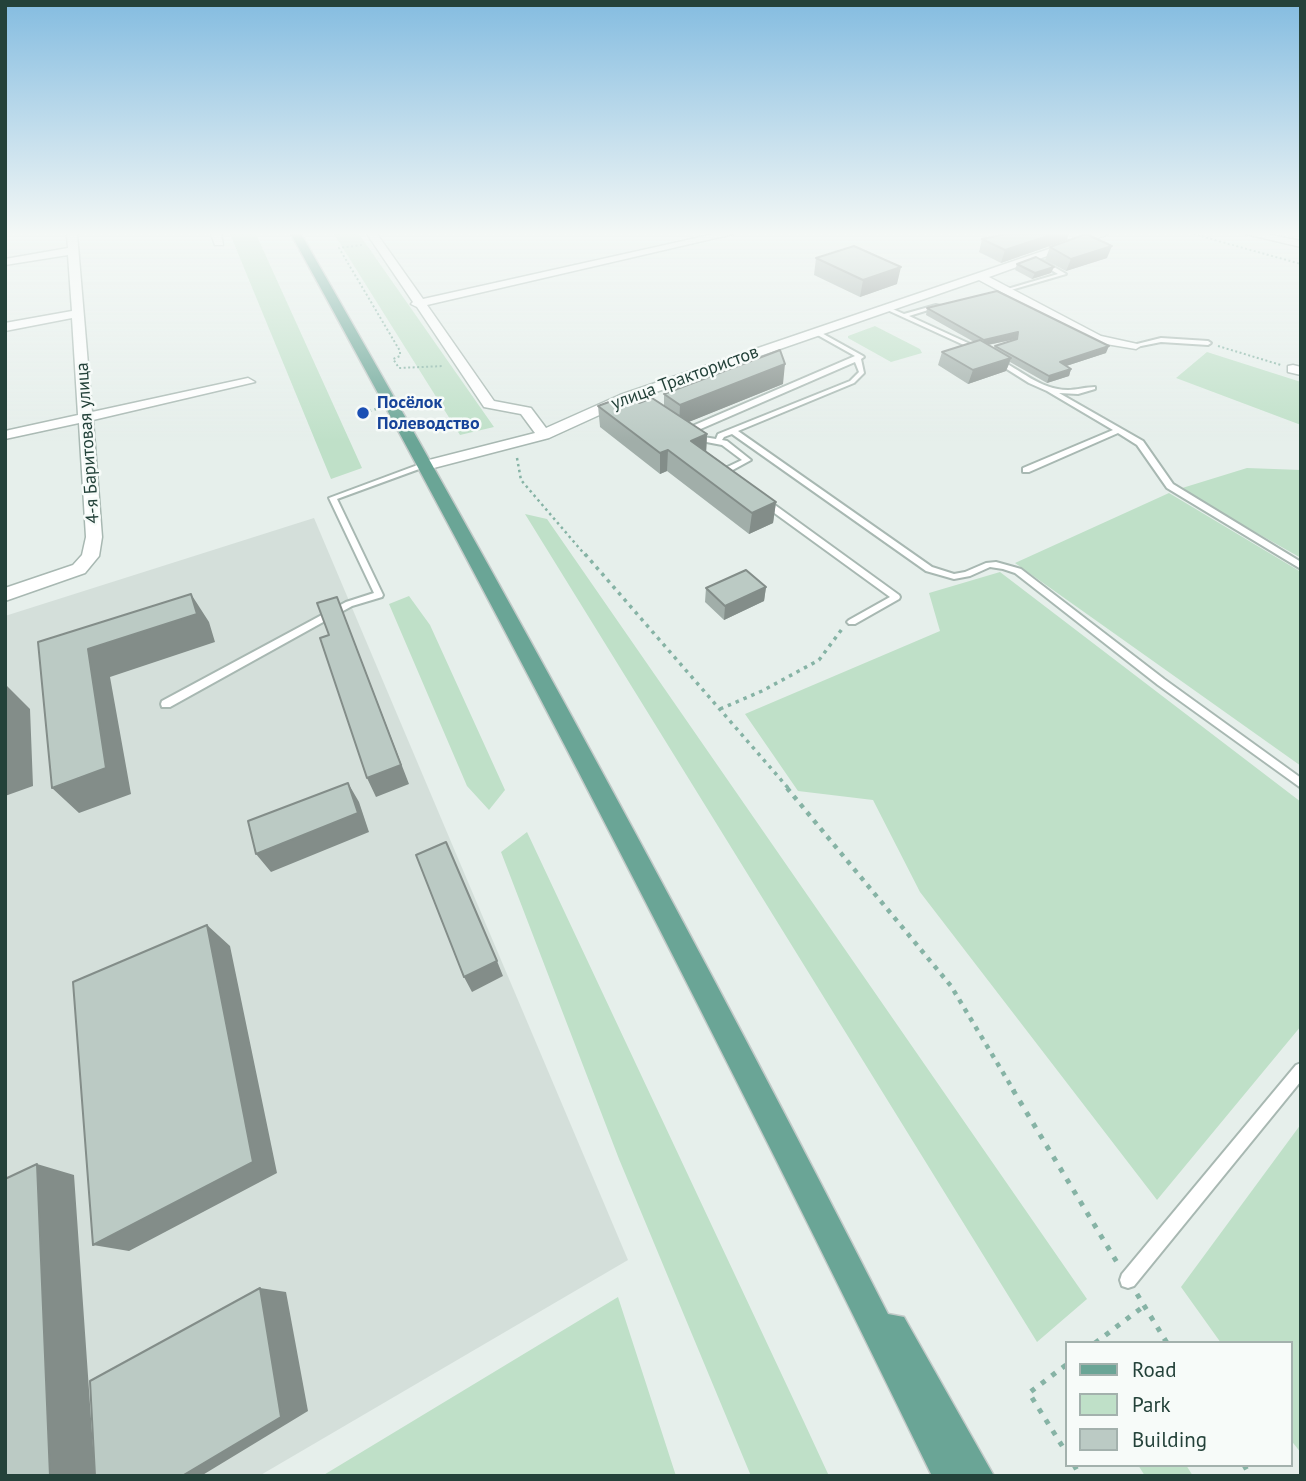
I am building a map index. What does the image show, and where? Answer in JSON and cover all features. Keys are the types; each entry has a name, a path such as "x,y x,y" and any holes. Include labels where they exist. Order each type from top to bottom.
{"main road":[{"path":"335,303 426,465 776,1124 951,1476"},
{"path":"776,1124 976,1476"}],"street":[{"name":"4-я Баритовая улица","path":"5,595 70,574 86,563 90,556 94,537 79,303"},
{"path":"421,303 417,304 489,404 526,411 544,435"},
{"name":"улица Трактористов","path":"426,465 500,444 544,435 816,332 900,303"},
{"path":"1031,303 1098,339 1136,345"},
{"path":"5,327 80,313"},
{"path":"5,435 86,415 248,383"}],"lane":[{"path":"904,316 938,306"},
{"path":"886,308 981,351 1140,443 1170,486 1301,566"},
{"path":"735,480 724,472 747,460 724,443 681,434 861,357 816,332"},
{"path":"1136,345 1161,340 1208,343"},
{"path":"981,351 991,348"},
{"path":"718,442 721,436 852,382 862,372 857,358"},
{"path":"1050,391 1068,395 1093,388"},
{"path":"1026,470 1119,430"},
{"path":"733,431 929,569 957,576 984,564 1000,564 1018,570 1161,682 1301,784"},
{"path":"166,704 349,604 379,595 333,498 426,465"},
{"path":"756,496 896,597 852,622"},
{"path":"1128,1280 1301,1070"}],"path":[{"path":"372,303 400,351 400,356 393,359 399,368 429,369 459,362"},
{"path":"1208,343 1297,370"},
{"path":"500,444 515,448 522,480 831,838 951,986 1166,1341"},
{"path":"720,709 762,691 819,660 837,633 852,622"},
{"path":"1099,1341 1144,1306"},
{"path":"1064,1367 1029,1393 1064,1449"}],"shaded area":[{"path":"314,518 628,1260 259,1476 5,1476 5,616"}],"green space":[{"path":"258,303 287,303 362,468 331,479"},
{"path":"377,303 407,303 494,427 460,435"},
{"path":"875,326 920,349 922,353 891,362 848,338"},
{"path":"1207,352 1301,382 1301,425 1176,378"},
{"path":"1247,468 1301,470 1301,558 1179,489"},
{"path":"1169,493 1301,572 1301,766 1015,563"},
{"path":"525,514 547,519 1087,1299 1037,1342"},
{"path":"1000,572 1301,802 1301,1026 1157,1200 920,892 873,800 798,791 745,714 940,631 929,593"},
{"path":"409,596 430,625 505,790 489,810 467,786 389,604"},
{"path":"527,832 829,1476 751,1476 619,1159 501,852"},
{"path":"1301,1124 1301,1453 1292,1442 1292,1341 1220,1341 1181,1287"},
{"path":"618,1297 676,1476 322,1476"},
{"path":"1139,1467 1187,1467 1193,1476 1145,1476"}],"building":[{"path":"947,303 1022,303 1109,346 1060,362 1071,369 1049,376 995,346 1017,339 1018,332 984,340 927,308"},
{"path":"980,340 1011,358 973,370 942,352"},
{"path":"780,350 785,364 680,405 664,394"},
{"path":"628,395 639,403 652,398 707,434 691,441 776,502 752,513 668,450 660,453 598,406"},
{"path":"746,570 766,587 725,606 706,588"},
{"path":"191,594 197,614 88,649 106,768 52,788 38,642"},
{"path":"337,597 401,765 367,778 320,638 329,635 317,603"},
{"path":"348,783 358,813 256,854 248,821"},
{"path":"446,842 497,961 464,977 416,855"},
{"path":"207,925 253,1162 93,1245 73,982"},
{"path":"37,1164 50,1476 5,1476 5,1179"},
{"path":"260,1288 281,1417 182,1476 95,1476 90,1381"}],"place":[{"name":"Посёлок Полеводство","path":"363,413"}]}
